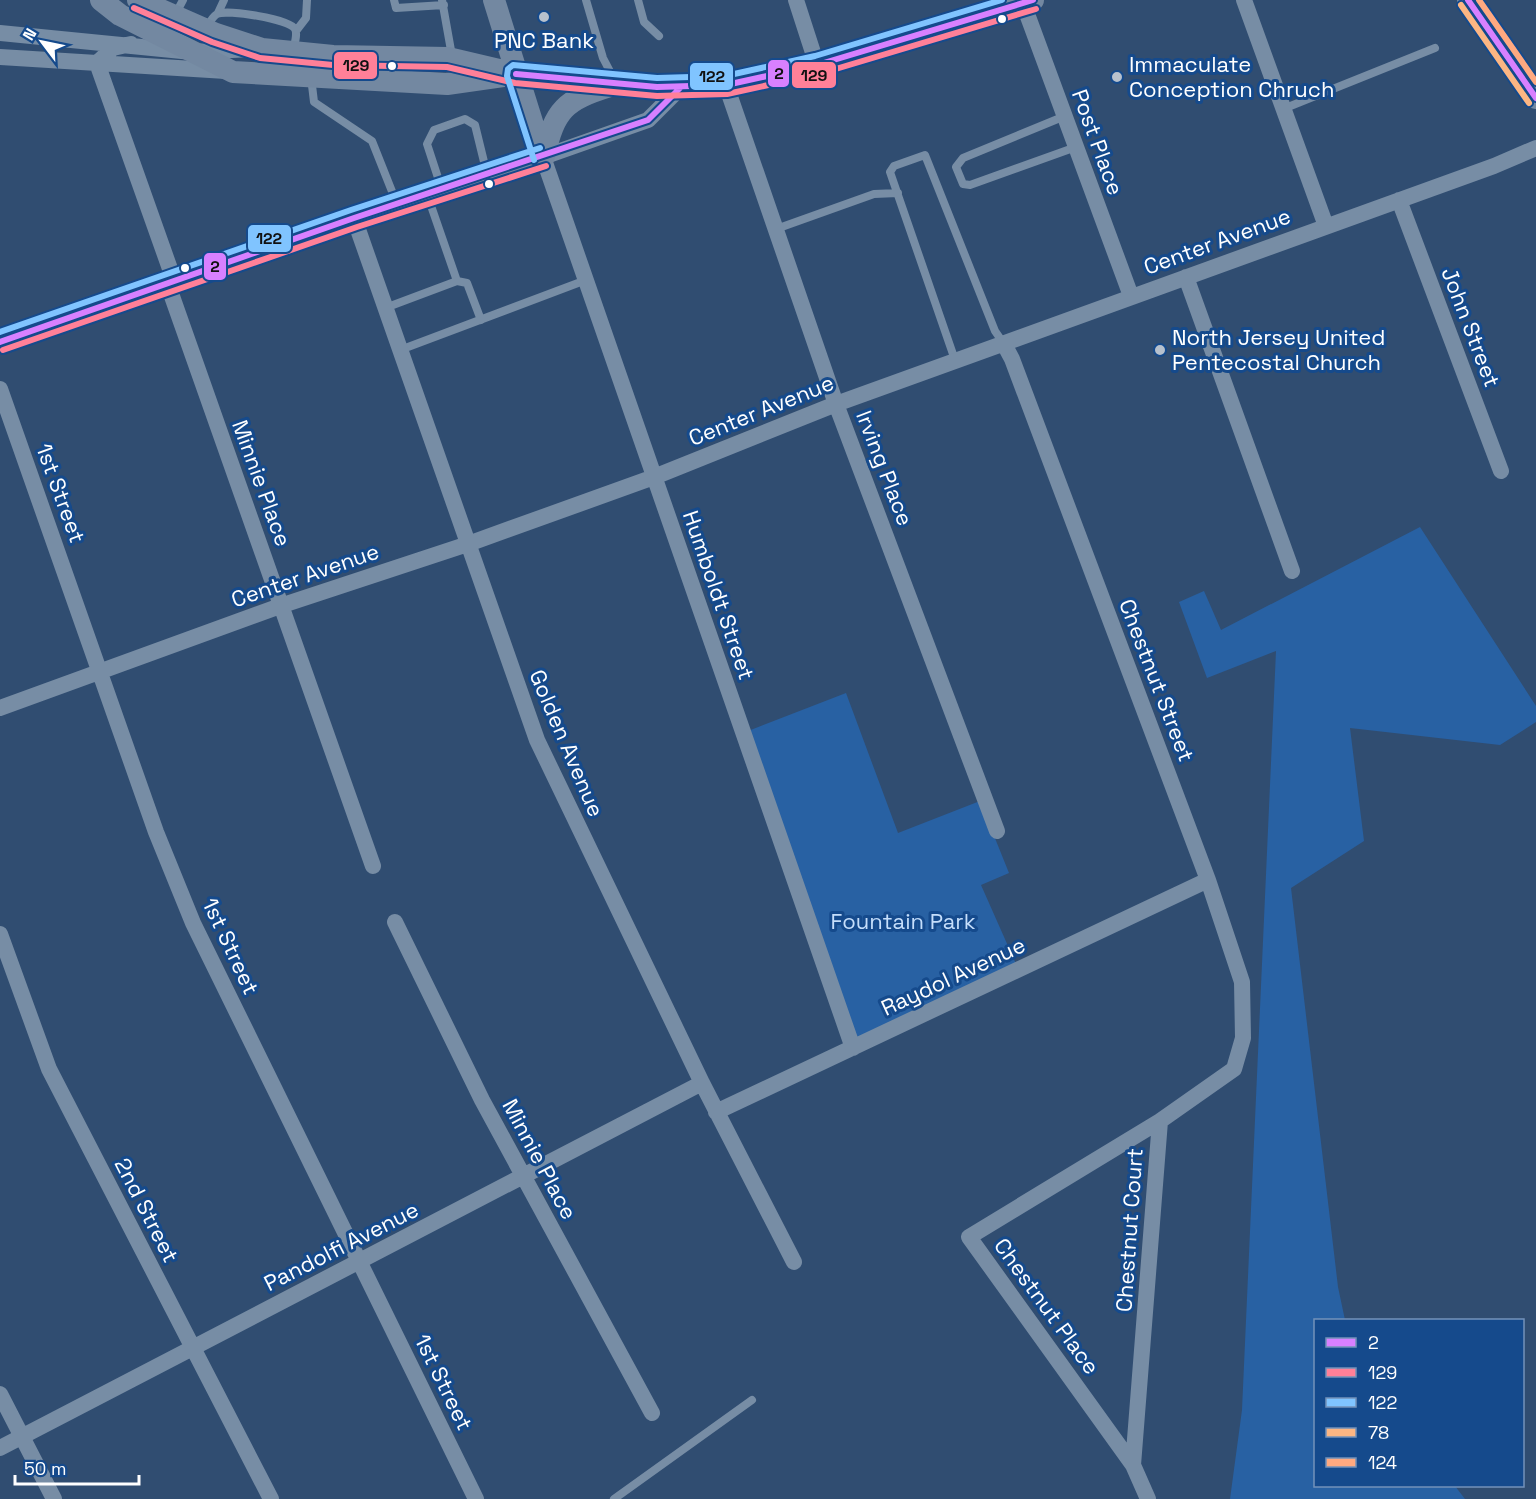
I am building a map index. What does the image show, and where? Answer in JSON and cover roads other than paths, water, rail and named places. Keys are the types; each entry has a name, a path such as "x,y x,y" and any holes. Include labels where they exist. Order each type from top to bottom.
{"main road":[{"path":"101,0 120,15 233,72 447,84 516,74"},
{"path":"138,0 179,8 212,22 262,49 294,42 333,56 452,59 516,74 616,84 681,87 726,85 817,65 1028,2"},
{"path":"494,0 543,157"},
{"path":"1468,0 1536,98"},
{"path":"311,77 333,56"},
{"path":"543,157 550,128 566,105 586,93 616,84"},
{"path":"0,342 172,284 354,218 543,157"}],"street":[{"path":"796,0 817,65"},
{"path":"1244,0 1326,226"},
{"name":"Post Place","path":"1028,2 1065,116 1131,296"},
{"path":"0,33 131,44 192,52 262,49"},
{"path":"97,63 113,48 131,44"},
{"path":"0,57 233,72"},
{"name":"Minnie Place","path":"97,63 373,866"},
{"name":"Irving Place","path":"726,85 836,404 997,831"},
{"path":"543,157 648,120 681,87"},
{"name":"Center Avenue","path":"0,708 283,605 468,544 654,477 836,404 1494,166 1536,148"},
{"name":"Humboldt Street","path":"543,157 852,1048"},
{"name":"John Street","path":"1399,200 1501,471"},
{"name":"Golden Avenue","path":"354,218 537,740 716,1112 794,1262"},
{"path":"1186,277 1292,571"},
{"name":"Chestnut Street","path":"1004,344 1012,359 1208,880 1242,982 1243,1038"},
{"name":"1st Street","path":"0,389 156,832 193,923 476,1499"},
{"name":"Raydol Avenue","path":"716,1112 1208,880"},
{"name":"Minnie Place","path":"395,922 482,1100 652,1413"},
{"name":"2nd Street","path":"0,934 49,1070 271,1499"},
{"name":"Chestnut Court","path":"1133,1465 1160,1121 1234,1069 1243,1038"},
{"name":"Pandolfi Avenue","path":"0,1448 702,1083"},
{"name":"Chestnut Place","path":"1148,1499 1133,1465 969,1237 1160,1121"},
{"path":"0,1394 54,1499"}],"lane":[{"path":"212,22 224,0"},
{"path":"294,42 306,18 307,0"},
{"path":"586,0 603,58 616,84"},
{"path":"638,0 644,22 659,36"},
{"path":"395,4 443,3 452,59"},
{"path":"212,22 226,12 280,20 293,26 294,42"},
{"path":"1283,109 1435,48"},
{"path":"311,77 314,102 372,141 397,205"},
{"path":"1065,116 963,158 956,167 957,174 963,184 970,185 1076,147"},
{"path":"457,281 434,193 427,144 434,130 465,119 475,125 488,175"},
{"path":"956,360 890,172 894,166 925,155 995,331 1004,344"},
{"path":"776,229 874,194 898,193"},
{"path":"400,350 586,280"},
{"path":"385,308 457,281 467,283 481,320"},
{"path":"614,1499 752,1400"}],"place":[{"name":"PNC Bank","path":"544,17"},
{"name":"Immaculate Conception Chruch","path":"1117,77"},
{"name":"North Jersey United Pentecostal Church","path":"1160,350"}],"park label":[{"name":"Fountain Park","path":"903,921"}]}
